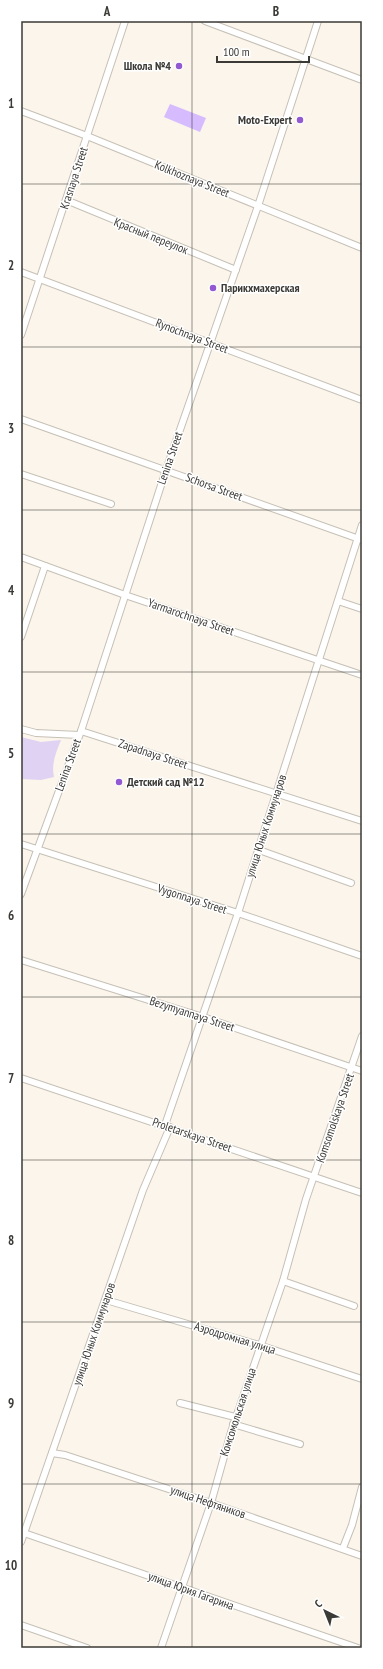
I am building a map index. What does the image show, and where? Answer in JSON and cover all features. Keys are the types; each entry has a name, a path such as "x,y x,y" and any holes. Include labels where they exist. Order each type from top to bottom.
{"street":[{"name":"Krasnaya Street","path":"21,335 125,21"},
{"path":"205,21 362,80"},
{"name":"Lenina Street","path":"21,894 36,849 80,733 166,470 258,206 318,21"},
{"name":"Kolkhoznaya Street","path":"21,112 87,136 362,248"},
{"name":"Красный переулок","path":"66,200 236,270"},
{"name":"Rynochnaya Street","path":"21,272 362,400"},
{"name":"Schorsa Street","path":"21,419 360,540"},
{"path":"21,474 111,504"},
{"name":"улица Юных Коммунаров","path":"21,1542 143,1190 167,1126 259,850 338,601 360,540 362,525"},
{"name":"Yarmarochnaya Street","path":"21,557 125,595 362,674"},
{"path":"21,637 46,566"},
{"path":"338,601 362,609"},
{"name":"Zapadnaya Street","path":"21,729 36,733 80,733 362,821"},
{"name":"Vygonnaya Street","path":"21,844 238,913 362,956"},
{"path":"259,850 351,883"},
{"name":"Bezymyannaya Street","path":"21,960 362,1071"},
{"name":"Komsomolskaya Street","path":"315,1177 362,1036"},
{"name":"Proletarskaya Street","path":"21,1078 362,1193"},
{"name":"Комсомольская улица","path":"161,1648 211,1503 235,1417 259,1345 283,1281 306,1199 315,1177"},
{"path":"283,1281 354,1306"},
{"name":"Аэродромная улица","path":"106,1300 259,1345 362,1380"},
{"path":"180,1403 235,1417"},
{"path":"233,1424 300,1444"},
{"name":"улица Нефтяников","path":"52,1453 65,1455 211,1503 343,1548 362,1556"},
{"path":"343,1548 352,1525 362,1487"},
{"name":"улица Юрия Гагарина","path":"24,1533 358,1648"},
{"path":"21,1625 87,1648"}],"shaded area":[{"path":"170,104 206,118 200,132 164,117"},
{"path":"21,737 41,742 61,740 54,763 54,777 41,780 21,779"}],"place":[{"name":"Школа №4","path":"179,66"},
{"name":"Moto-Expert","path":"300,120"},
{"name":"Парикхмахерская","path":"213,288"},
{"name":"Детский сад №12","path":"119,782"}]}
